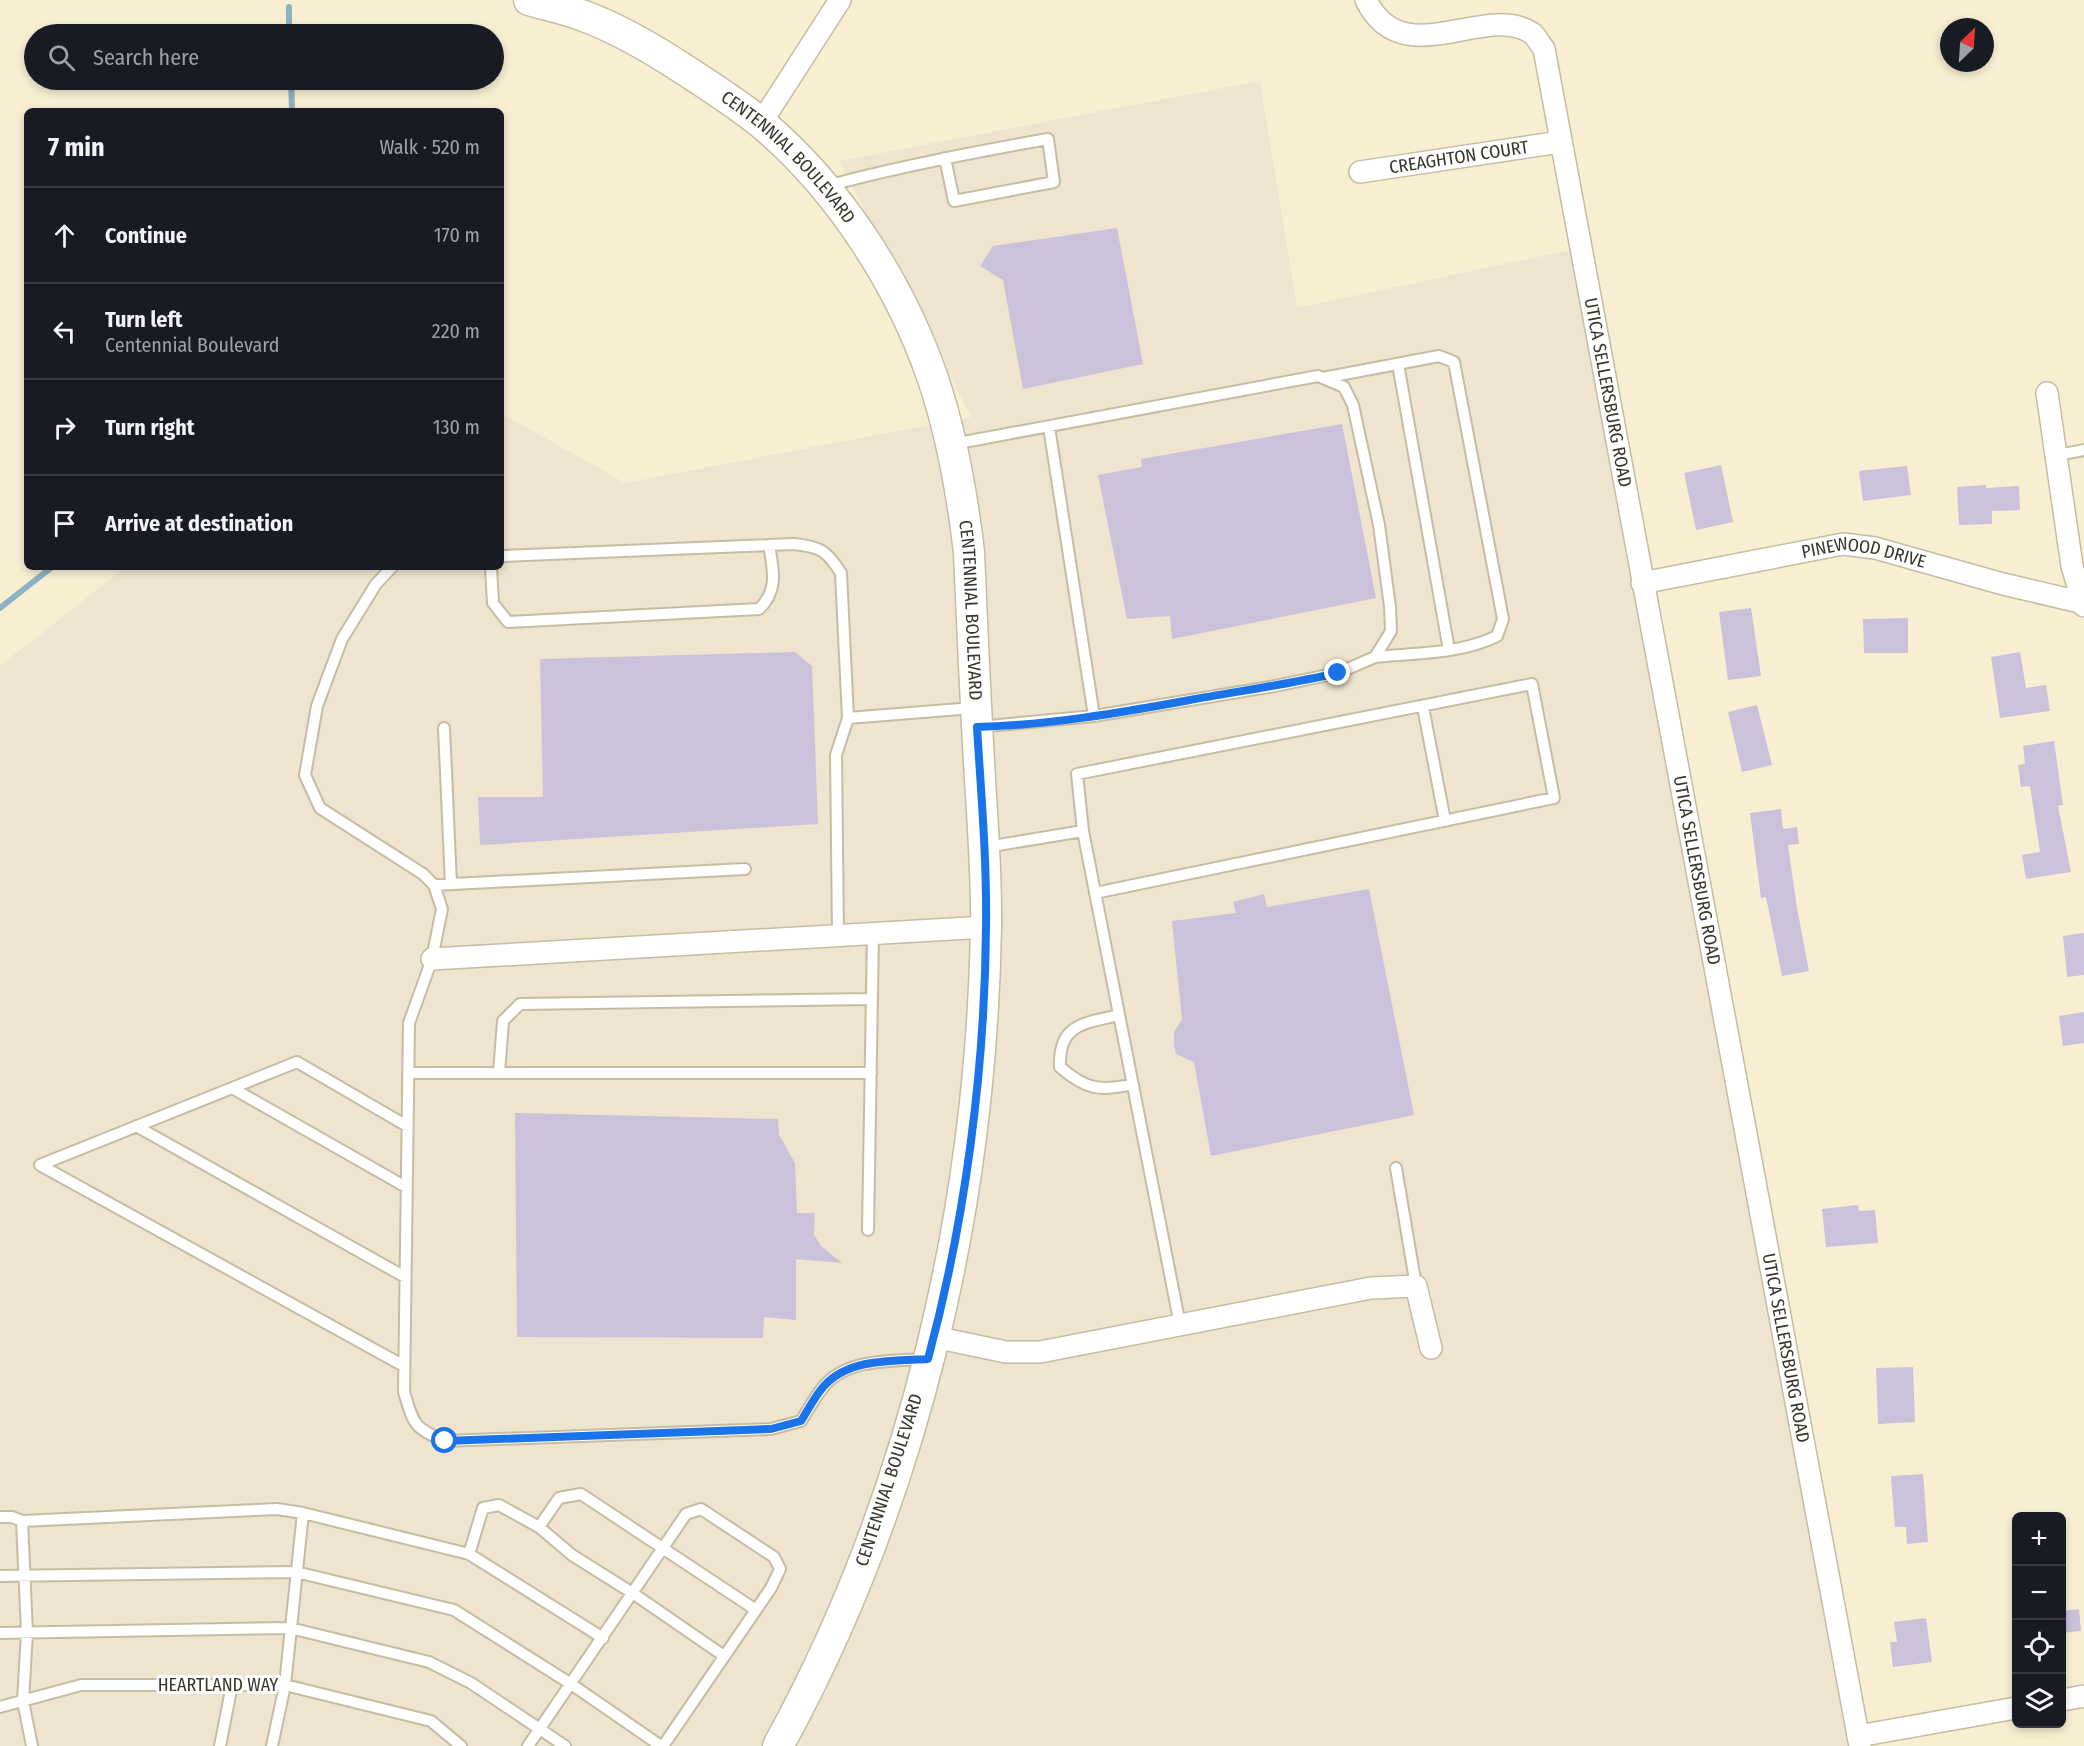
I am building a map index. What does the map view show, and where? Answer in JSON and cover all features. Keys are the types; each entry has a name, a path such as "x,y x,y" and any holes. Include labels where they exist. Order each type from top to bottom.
{"street":[{"name":"CENTENNIAL BOULEVARD","path":"529,0 582,16 654,50 730,99 761,123 797,157 824,187 865,241 913,330 933,378 951,444 963,503 969,552 986,927 973,1113 960,1202 931,1348 890,1485 860,1570 820,1663 778,1746"},
{"path":"761,123 840,0"},
{"name":"UTICA SELLERSBURG ROAD","path":"1366,0 1380,20 1399,32 1418,33 1496,21 1516,24 1533,33 1544,49 1859,1741 2012,1709"},
{"name":"CREAGHTON COURT","path":"1360,172 1560,142"},
{"path":"2047,393 2058,455 2072,566 2084,604"},
{"name":"PINEWOOD DRIVE","path":"1642,583 1843,544 1875,548 2084,604"},
{"path":"432,959 986,927"},
{"path":"931,1348 1006,1353 1040,1352 1371,1288 1416,1286 1431,1348"},
{"path":"2066,1699 2084,1696"}],"lane":[{"path":"824,187 880,171 945,158 1048,140 1054,182 954,201 945,158"},
{"path":"848,718 1094,716 1275,687 1338,673 1375,657 1449,650 1485,642 1497,636 1503,619 1454,362 1439,356 1323,378 1296,378 1196,400 951,444"},
{"path":"1398,364 1449,650"},
{"path":"1323,378 1344,387 1353,405 1379,525 1391,631 1375,657"},
{"path":"1049,427 1094,716"},
{"path":"2058,455 2084,450"},
{"path":"491,570 493,603 508,622 759,609 769,599 774,577 769,545"},
{"path":"504,556 769,545 814,546 829,554 841,573 848,718 836,755 838,935"},
{"path":"389,570 376,584 342,639 317,706 305,775 320,808 423,874 434,885 442,909 432,959 409,1023 404,1392 411,1416 422,1432 445,1441 771,1429 801,1421 825,1384 851,1368 931,1348"},
{"path":"1095,893 1554,798 1532,684 1077,774 1083,831 1095,893 1119,1015 1132,1084 1180,1325"},
{"path":"1423,707 1445,821"},
{"path":"444,728 451,884"},
{"path":"984,848 1083,831"},
{"path":"434,885 745,869"},
{"path":"868,1230 873,933"},
{"path":"499,1073 503,1021 520,1004 872,999"},
{"path":"1119,1015 1083,1023 1070,1030 1059,1049 1060,1067 1092,1088 1115,1088 1132,1084"},
{"path":"404,1366 40,1165 297,1062 407,1126"},
{"path":"408,1073 871,1073"},
{"path":"232,1089 406,1187"},
{"path":"136,1126 405,1277"},
{"path":"1396,1168 1416,1286"},
{"path":"539,1527 559,1498 581,1494 756,1610"},
{"path":"469,1554 483,1508 499,1505 539,1527 572,1555 634,1594 724,1656"},
{"path":"0,1517 12,1516 22,1521 277,1509 303,1512 469,1554 603,1638"},
{"path":"0,1576 296,1572 454,1610 571,1684 662,1746 756,1610 780,1569 774,1557 701,1509 686,1514 634,1594 603,1638 571,1684 540,1729 528,1746"},
{"path":"272,1746 285,1685 303,1512"},
{"path":"22,1521 27,1632 23,1701 32,1746"},
{"path":"0,1633 291,1628 429,1662 471,1683 565,1746"},
{"name":"HEARTLAND WAY","path":"0,1707 81,1685 285,1685 430,1721 461,1746"},
{"path":"220,1746 232,1685"}],"shaded area":[{"path":"1260,81 1297,308 1571,250 1850,1746 0,1746 0,666 122,570 504,570 504,415 625,483 971,417 839,161"}],"building":[{"path":"1117,228 1143,364 1023,389 1003,280 980,266 993,246"},
{"path":"1342,424 1376,598 1172,639 1170,616 1127,619 1098,475 1142,467 1141,459"},
{"path":"1721,465 1733,522 1696,530 1684,473"},
{"path":"1907,466 1911,495 1863,501 1859,471"},
{"path":"1986,485 1986,488 2019,486 2020,510 1992,511 1992,524 1959,525 1957,487"},
{"path":"1751,608 1761,676 1728,680 1719,612"},
{"path":"1908,618 1908,653 1864,653 1863,619"},
{"path":"795,652 812,666 818,824 480,845 478,797 543,797 540,659"},
{"path":"2020,652 2026,688 2046,685 2050,711 2000,718 1991,657"},
{"path":"1757,705 1772,765 1742,772 1728,712"},
{"path":"2054,741 2063,805 2058,806 2071,872 2026,879 2022,855 2040,852 2030,786 2021,787 2018,765 2025,764 2023,746"},
{"path":"1781,809 1783,829 1797,827 1799,844 1788,845 1809,971 1782,976 1766,897 1761,898 1750,813"},
{"path":"1369,889 1414,1115 1211,1156 1194,1062 1176,1054 1174,1045 1174,1032 1182,1019 1172,921 1236,913 1233,902 1264,894 1267,907"},
{"path":"2084,933 2084,975 2067,977 2063,936"},
{"path":"2084,1012 2084,1043 2063,1046 2059,1016"},
{"path":"515,1113 778,1119 779,1135 795,1163 797,1213 815,1213 814,1235 821,1246 842,1263 796,1259 796,1320 764,1317 763,1338 517,1337"},
{"path":"1858,1205 1859,1211 1875,1210 1878,1243 1826,1247 1822,1209"},
{"path":"1913,1367 1915,1422 1878,1424 1876,1368"},
{"path":"1923,1474 1928,1542 1907,1544 1906,1527 1895,1527 1891,1476"},
{"path":"2079,1609 2081,1631 2066,1632 2066,1610"},
{"path":"1926,1618 1932,1662 1893,1667 1890,1642 1897,1642 1894,1622"}],"waterway":[{"path":"289,7 289,24"},
{"path":"291,90 292,108"},
{"path":"0,608 48,570"}],"route":[{"path":"445,1441 771,1429 801,1421 825,1384 851,1368 881,1362 928,1359 964,1180 982,1018 986,927 977,727 1049,722 1136,710 1275,687 1338,673"}]}
